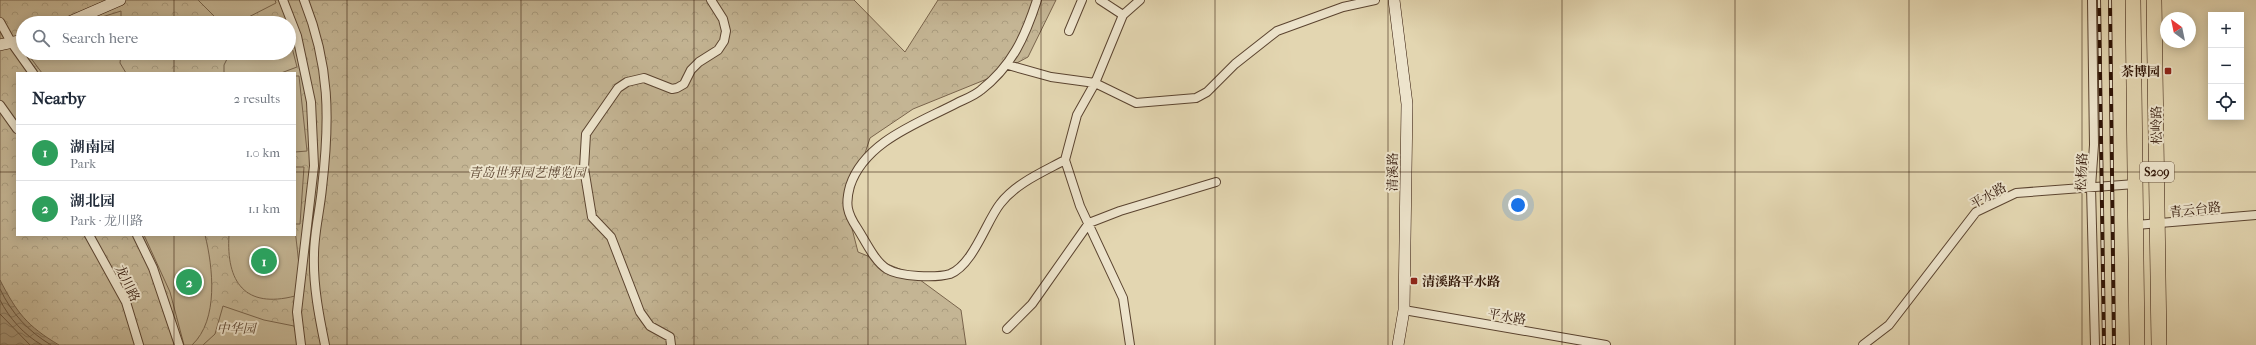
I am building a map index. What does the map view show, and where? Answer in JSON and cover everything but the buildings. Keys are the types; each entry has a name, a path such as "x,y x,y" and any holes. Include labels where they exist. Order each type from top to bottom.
{"highway":[{"name":"松岭路","path":"2133,0 2137,345"},
{"name":"松岭路","path":"2154,0 2159,345"}],"street":[{"path":"83,16 120,0"},
{"path":"283,0 289,16"},
{"path":"304,0 316,30 327,86 328,123 314,254 318,312 325,345"},
{"path":"671,345 670,337 650,326 640,312 611,237 592,218 584,168 586,134 618,88 644,78 672,89 677,88 684,84 692,70 699,62 718,50 724,41 726,31 723,19 711,0"},
{"path":"1037,0 1030,22 1008,65 980,91 876,148 863,161 853,177 847,195 848,214 877,259 887,269 901,274 936,276 949,274 962,264 1000,203 1025,181 1065,160"},
{"path":"1069,31 1082,0"},
{"path":"1100,0 1123,15"},
{"path":"1128,344 1123,298 1080,206 1065,160 1077,116 1095,83 1123,15 1140,0"},
{"path":"1008,65 1051,77 1095,83 1136,103 1196,98 1207,92 1235,64 1277,31 1343,7 1375,0"},
{"name":"清溪路","path":"1394,0 1407,104 1404,310 1398,345"},
{"name":"松杨路","path":"2092,0 2094,145 2091,187 2095,345"},
{"path":"0,22 5,44 16,55"},
{"path":"296,33 311,102 314,166 297,312 301,345"},
{"path":"5,44 16,42"},
{"path":"20,60 32,72"},
{"path":"0,105 16,128"},
{"path":"1007,329 1032,304 1089,223 1120,211 1216,182"},
{"name":"平水路","path":"1863,345 1889,325 1976,212 2016,193 2135,184"},
{"name":"青云台路","path":"2136,225 2256,215"},
{"name":"龙川路","path":"90,236 126,302 139,345"},
{"path":"137,236 153,268 179,345"},
{"name":"平水路","path":"1404,310 1606,345"}],"green space":[{"name":"青岛世界园艺博览园","path":"0,0 854,0 905,52 938,0 1056,0 1028,57 987,79 913,109 870,138 847,209 858,252 912,274 961,310 966,345 0,345"},
{"path":"198,0 275,0 276,3 251,16 214,16"},
{"path":"121,11 121,16 105,16"},
{"path":"32,60 120,60 120,63 125,72 41,72"},
{"path":"226,60 295,60 297,67 284,72 224,72 224,65"},
{"path":"296,76 299,76 307,151 296,152"},
{"path":"296,167 304,167 300,224 296,224"},
{"path":"144,236 205,236 212,277 212,293 207,322 201,334 192,345 184,345 170,292"},
{"path":"229,236 296,236 299,265 295,296 278,299 263,299 251,295 242,288 235,278 229,252"},
{"name":"中华园","path":"223,306 264,320 294,326 299,345 203,345 215,334"}],"water":[{"path":"0,280 24,318 31,325 59,345 0,345"}],"railway":[{"path":"2099,0 2104,345"},
{"path":"2110,0 2114,345"}],"place":[{"name":"茶博园","path":"2168,71"},
{"name":"湖南园","path":"264,261"},
{"name":"清溪路平水路","path":"1414,281"},
{"name":"湖北园","path":"189,282"}]}
